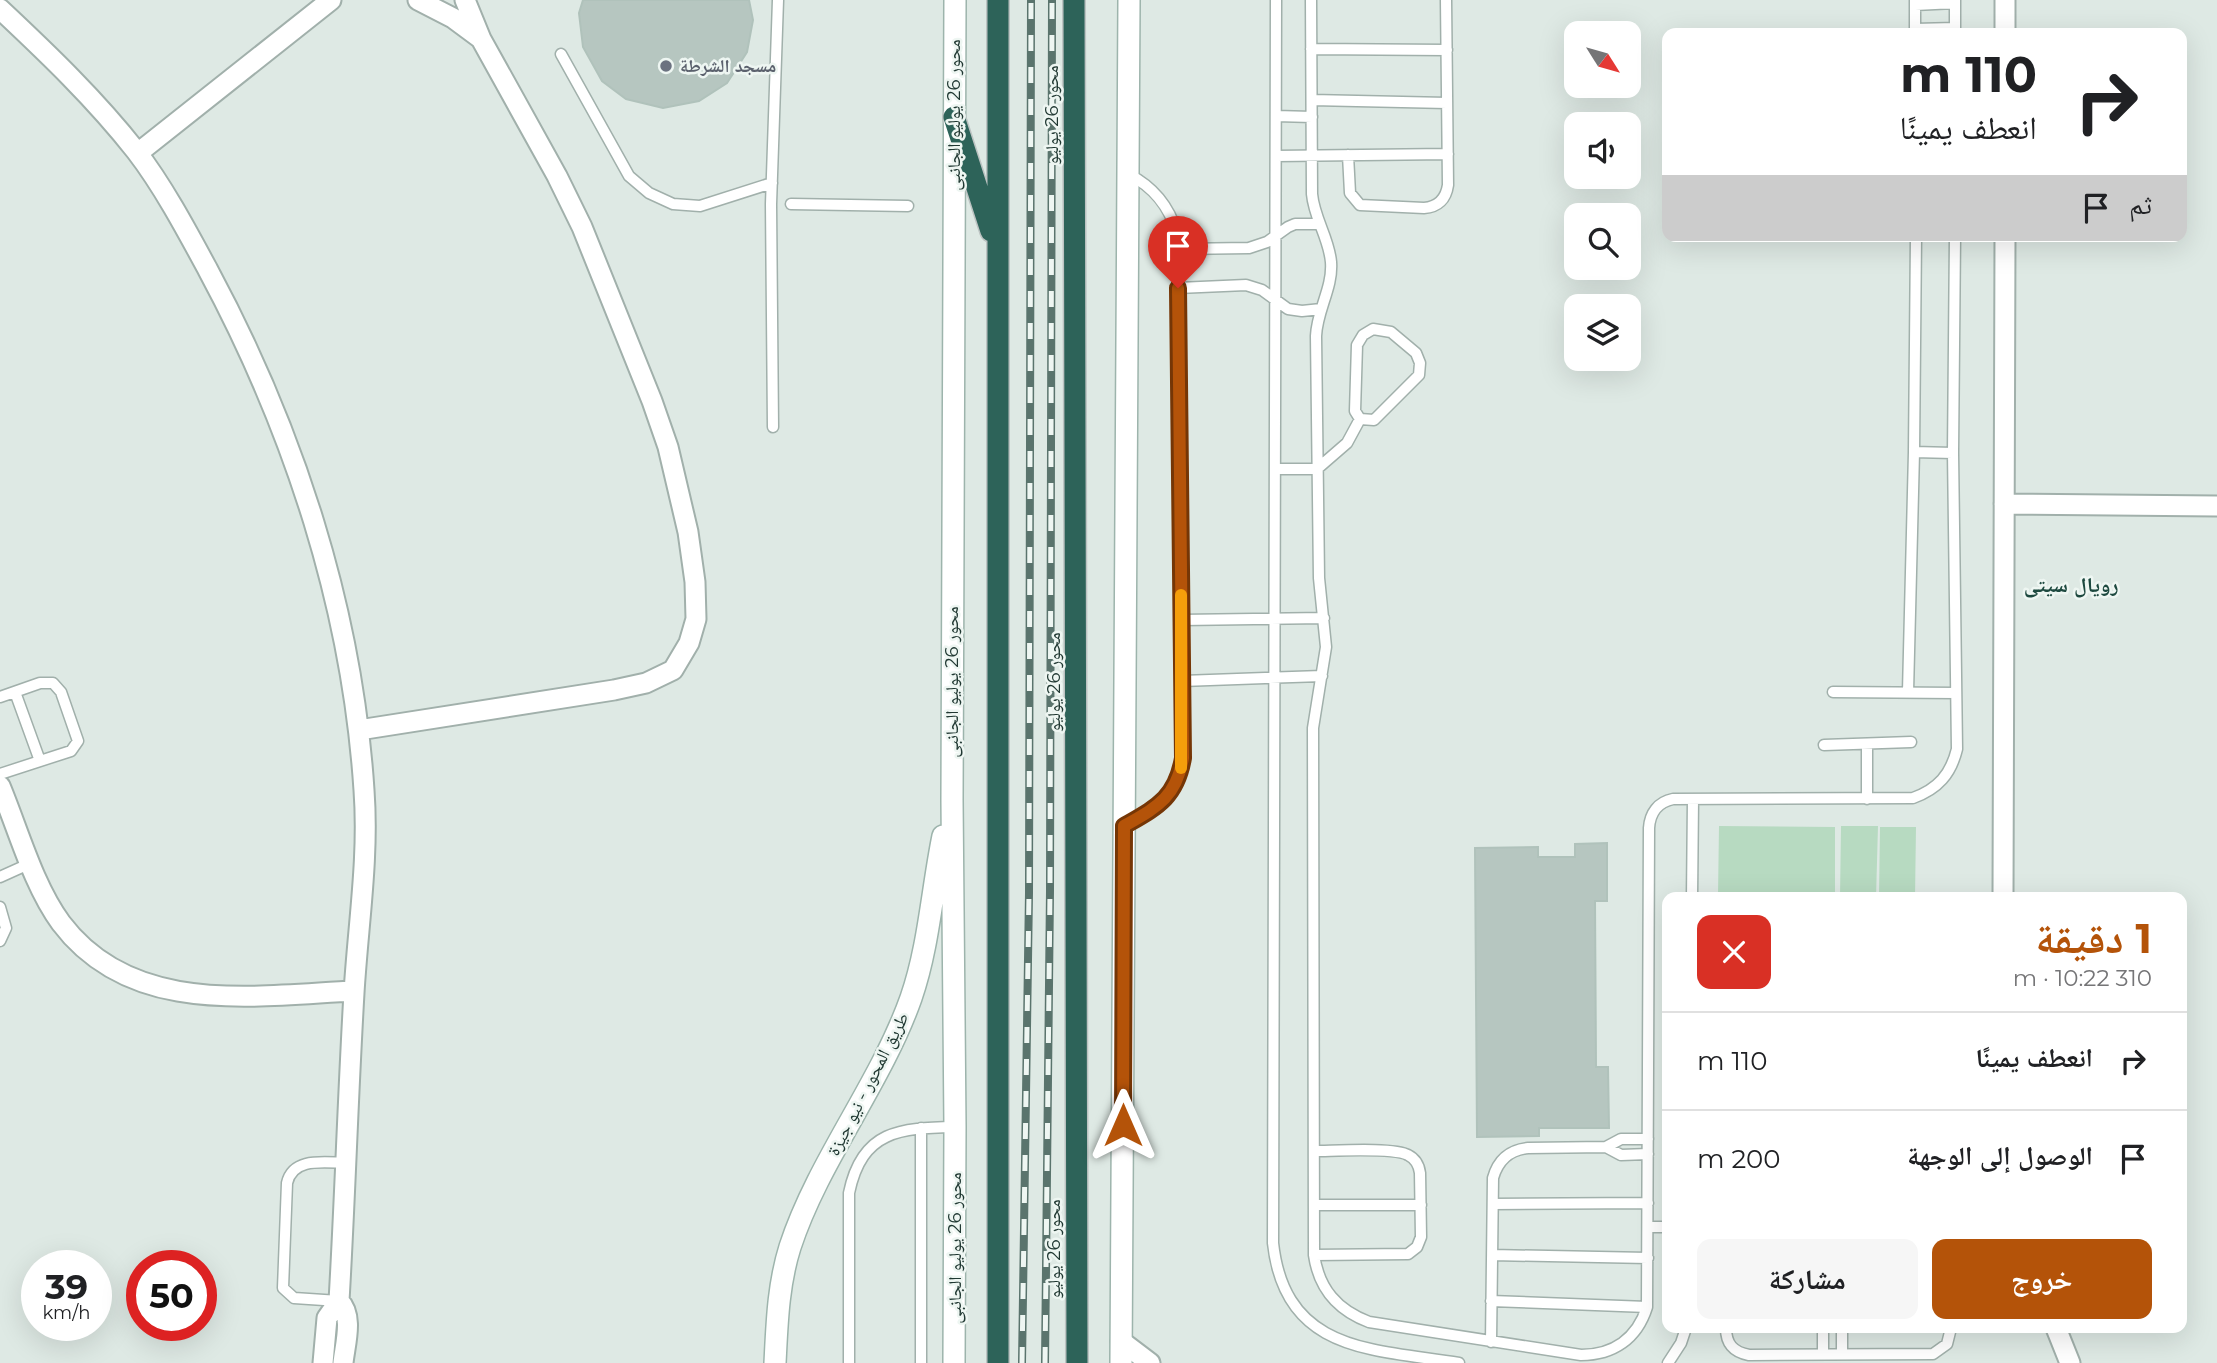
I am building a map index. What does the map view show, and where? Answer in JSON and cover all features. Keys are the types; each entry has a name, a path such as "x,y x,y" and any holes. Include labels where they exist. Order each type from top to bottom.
{"highway":[{"path":"998,0 998,1363"},
{"name":"محور 26 يوليو","path":"1074,0 1077,1363"},
{"path":"954,117 998,252"}],"main road":[{"name":"محور 26 يوليو الجانبى","path":"954,1363 952,800 955,0"},
{"path":"1121,1363 1129,0"},
{"name":"طريق المحور - نيو جيزة","path":"775,1363 780,1292 796,1231 891,1043 911,997 924,949 935,874 952,800"}],"street":[{"path":"138,153 331,0"},
{"path":"418,0 453,19 481,39"},
{"path":"359,730 614,690 646,682 673,670 689,643 696,619 695,582 688,532 668,447 652,401 582,227 557,176 481,39 465,0"},
{"path":"2005,28 2006,0"},
{"path":"0,9 75,80 138,153 190,236 236,323 280,423 309,506 335,601 359,730 365,794 365,844 354,990 348,1163 339,1301 327,1318 323,1363"},
{"path":"2003,892 2005,242"},
{"path":"2004,504 2217,506"},
{"path":"2,798 44,895 82,946 107,965 135,980 165,989 228,997 354,990"},
{"path":"339,1301 345,1308 347,1318 343,1363"},
{"path":"2057,1333 2064,1358"},
{"path":"1121,1341 1150,1363"}],"lane":[{"path":"773,427 772,183 778,0"},
{"path":"1276,0 1273,1243 1279,1276 1294,1304 1316,1328 1330,1337 1361,1348 1459,1363"},
{"path":"1311,0 1313,204 1328,247 1331,272 1316,336 1319,578 1326,647 1313,728 1314,1255 1326,1292 1356,1317 1369,1322 1581,1355 1603,1353 1631,1336 1644,1317 1647,1307 1649,821 1655,809 1666,800 1913,798 1925,794 1944,778 1950,769 1956,749 1953,453 1955,242"},
{"path":"1348,155 1349,188 1356,202 1365,206 1424,208 1438,204 1447,193 1446,0"},
{"path":"1915,28 1915,3 1955,2 1955,28"},
{"path":"1311,48 1447,50"},
{"path":"561,54 629,176 649,194 673,204 700,206 772,183"},
{"path":"1312,100 1447,103"},
{"path":"1276,116 1312,117"},
{"path":"1276,156 1448,155"},
{"path":"1124,826 1162,803 1177,782 1183,758 1177,233 1168,208 1151,188 1128,174"},
{"path":"791,204 908,206"},
{"path":"1178,249 1249,248 1268,242 1287,226 1319,224"},
{"path":"1908,692 1916,242"},
{"path":"1178,288 1246,285 1262,290 1276,301 1295,310 1321,309"},
{"path":"1385,329 1416,353 1420,363 1419,375 1378,417 1369,421 1360,419 1355,411 1357,345 1368,331 1385,329"},
{"path":"1276,469 1317,470 1346,443 1360,419"},
{"path":"1914,453 1953,453"},
{"path":"1181,620 1324,618"},
{"path":"1182,681 1322,676"},
{"path":"0,697 40,683 53,683 61,692 78,741 71,751 0,774"},
{"path":"15,692 40,761"},
{"path":"1833,692 1956,693"},
{"path":"1824,745 1911,742"},
{"path":"1867,744 1867,799"},
{"path":"1692,892 1693,799"},
{"path":"0,877 31,863"},
{"path":"0,907 6,929 0,941"},
{"path":"849,1363 849,1193 852,1180 864,1156 883,1138 908,1128 955,1127"},
{"path":"921,1128 921,1363"},
{"path":"1491,1342 1495,1170 1503,1158 1511,1152 1528,1148 1606,1147 1621,1139 1648,1139"},
{"path":"1606,1147 1621,1155 1648,1154"},
{"path":"1314,1151 1406,1153 1414,1159 1419,1168 1421,1205 1420,1243 1413,1252 1314,1255"},
{"path":"339,1301 294,1298 284,1288 287,1183 289,1174 295,1167 304,1164 348,1163"},
{"path":"1493,1204 1648,1203"},
{"path":"1314,1205 1421,1205"},
{"path":"1648,1227 1662,1227"},
{"path":"1492,1255 1648,1258"},
{"path":"1491,1301 1647,1307"},
{"path":"1668,1363 1684,1333"},
{"path":"1727,1333 1729,1344 1741,1354 1826,1357 1933,1354 1947,1344 1950,1333"},
{"path":"1824,1333 1826,1357"},
{"path":"1826,1357 1839,1333"}],"green space":[{"path":"1719,826 1835,827 1835,892 1718,892"},
{"path":"1841,826 1878,826 1876,892 1840,892"},
{"path":"1880,827 1916,827 1915,892 1879,892"}],"building":[{"name":"مسجد الشرطة","path":"583,0 749,0 753,20 747,52 727,83 699,101 663,108 626,99 602,81 583,47 579,13"},
{"path":"1607,843 1607,901 1595,901 1596,1067 1608,1067 1609,1128 1539,1128 1539,1136 1477,1137 1475,848 1538,847 1538,857 1575,857 1575,844"}],"railway":[{"path":"1022,1363 1029,893 1031,0"},
{"path":"1045,1363 1050,891 1052,0"}],"slow traffic":[{"path":"1181,595 1181,768"}],"place":[{"name":"مسجد الشرطة","path":"666,66"}],"district":[{"name":"رويال سيتى","path":"2071,585"}],"route":[{"path":"1123,1125 1124,826 1162,803 1177,782 1183,758 1178,288"}]}
